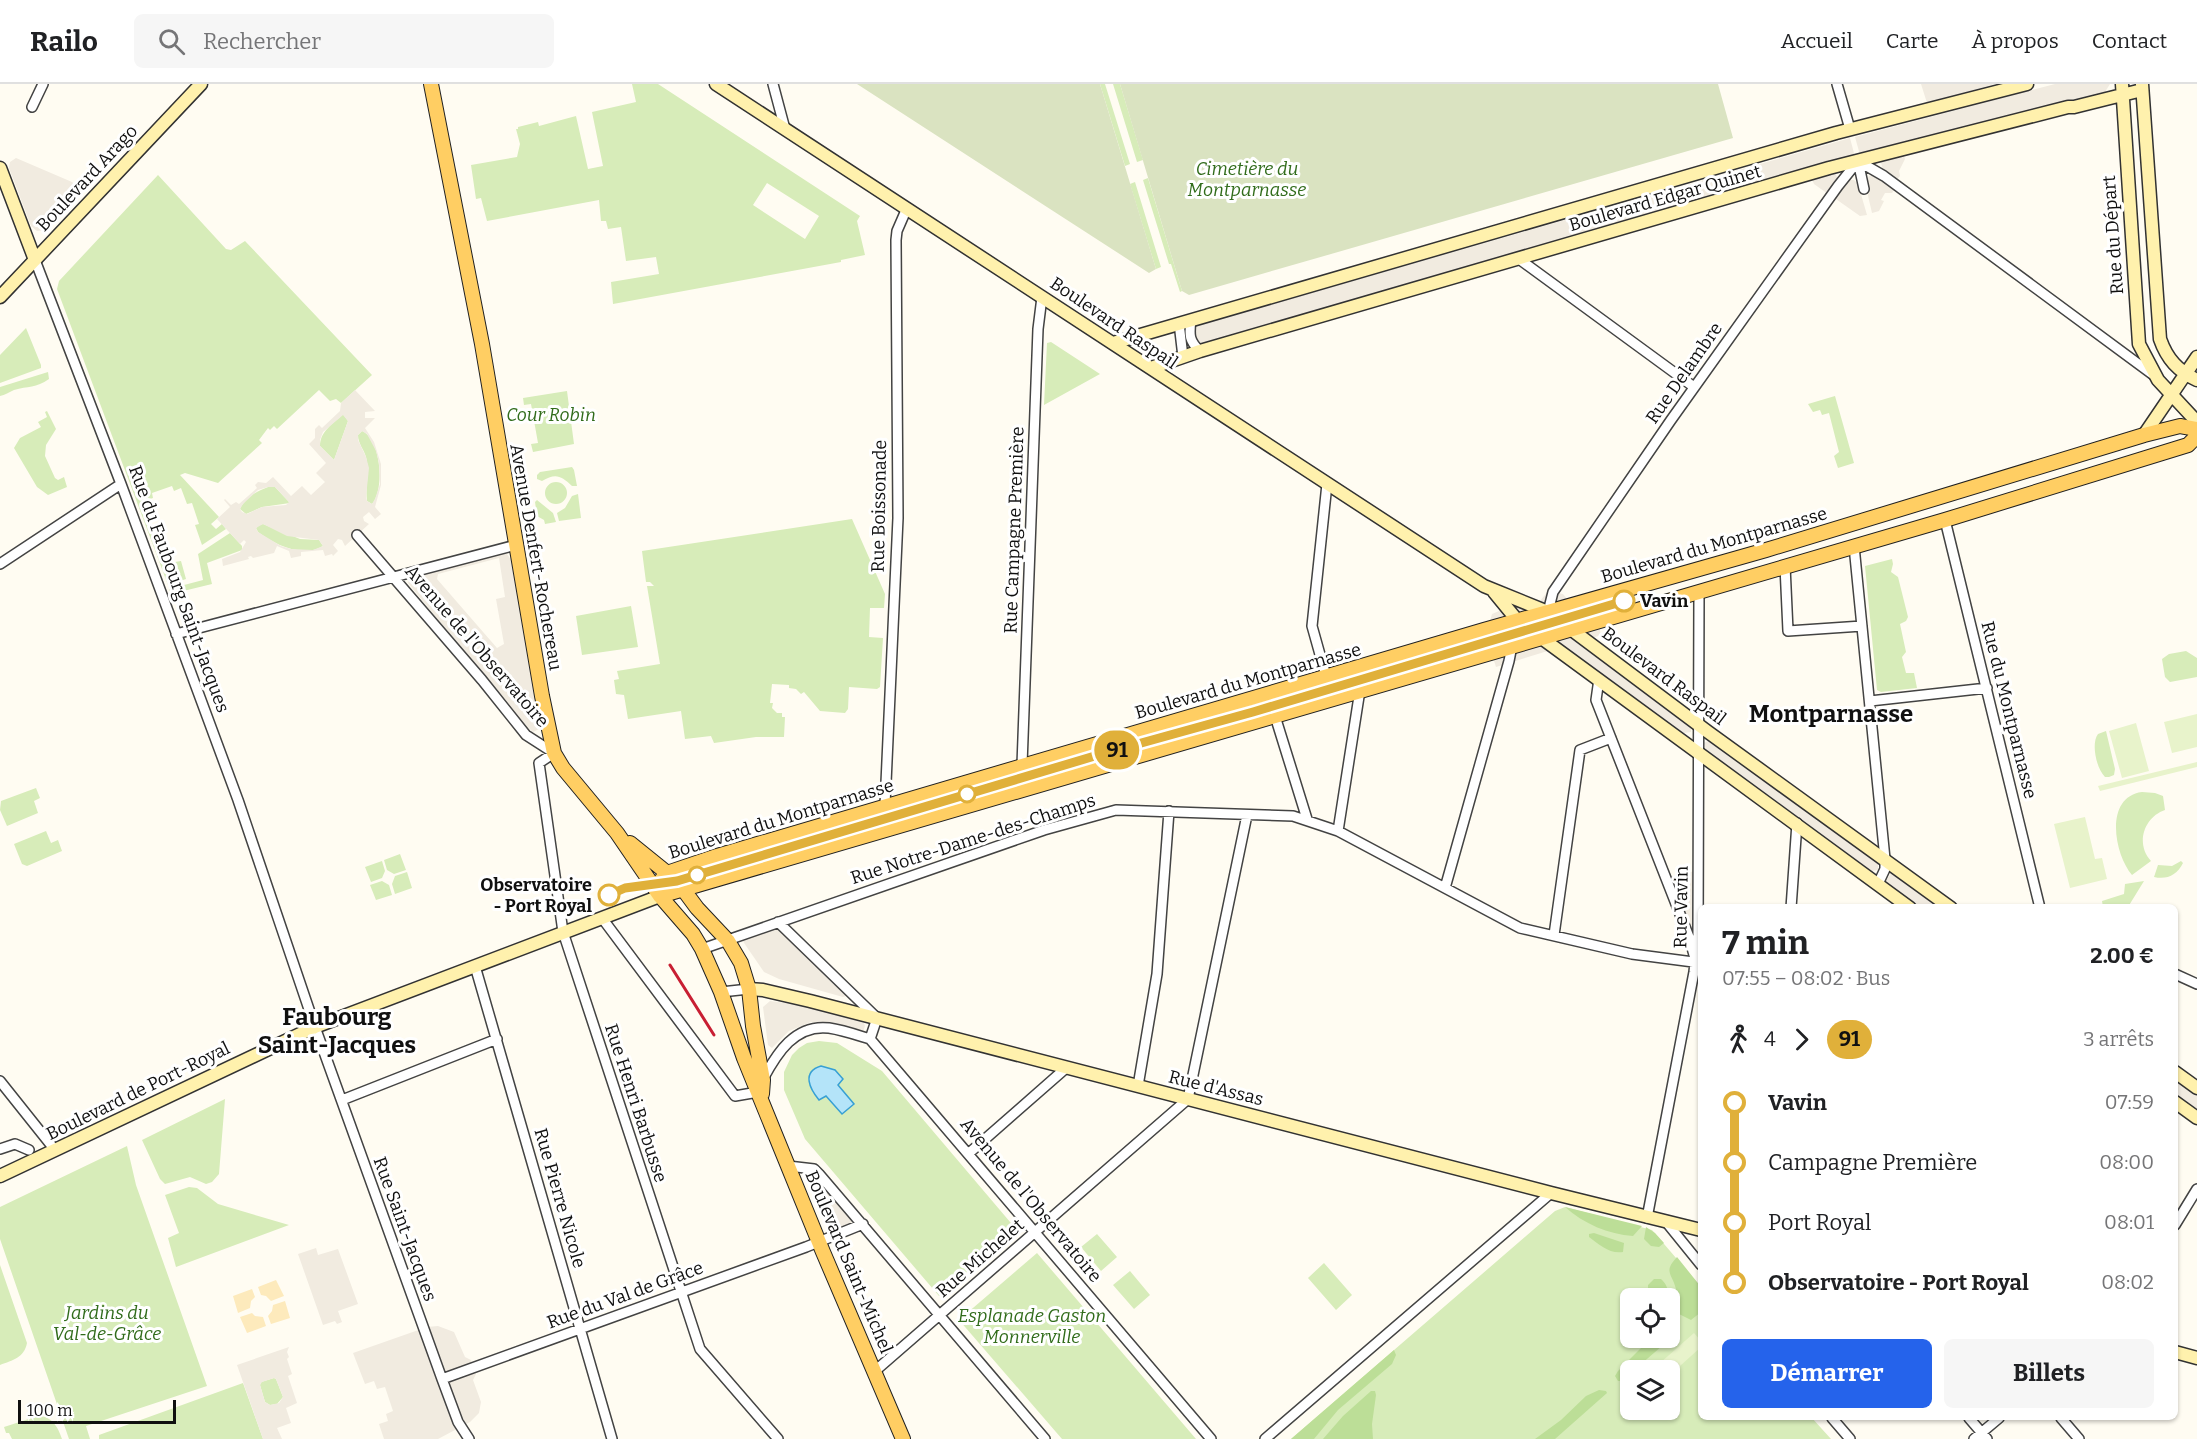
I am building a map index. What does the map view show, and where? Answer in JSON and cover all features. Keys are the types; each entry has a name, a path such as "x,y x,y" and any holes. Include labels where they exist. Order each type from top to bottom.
{"main road":[{"name":"Boulevard Arago","path":"0,297 201,84"},
{"name":"Avenue Denfert-Rochereau","path":"431,84 482,345 554,753"},
{"name":"Boulevard Raspail","path":"716,84 1493,591 1548,612 1947,904"},
{"name":"Boulevard Edgar Quinet","path":"1113,343 1850,129 2002,87 2027,84"},
{"name":"Boulevard Edgar Quinet","path":"1151,368 1200,351 1858,160 2122,89 2142,87"},
{"path":"2142,87 2160,339 2167,357 2191,377"},
{"name":"Rue du Départ","path":"2122,89 2139,344 2158,380 2197,423"},
{"name":"Rue du Faubourg Saint-Jacques","path":"0,169 35,260"},
{"path":"2144,435 2172,395 2191,377 2197,357"},
{"name":"Boulevard du Montparnasse","path":"660,896 658,884 667,873 885,805 1517,620 1777,547 2144,435 2180,426 2197,429"},
{"path":"660,896 1946,520 2188,445 2197,436"},
{"path":"1940,496 1946,520"},
{"name":"Boulevard Raspail","path":"1493,591 1517,620 1699,751 1905,904"},
{"name":"Avenue de l'Observatoire","path":"554,753 563,768 617,833 660,896 693,934 721,992 761,1090"},
{"name":"Avenue de l'Observatoire","path":"617,833 685,890 697,908 728,941 741,963 749,989 761,1090"},
{"name":"Boulevard de Port-Royal","path":"0,1176 315,1027 660,896"},
{"name":"Rue d'Assas","path":"749,989 769,991 877,1018 1188,1100 1698,1229"},
{"path":"2178,1074 2197,1088"},
{"name":"Boulevard Saint-Michel","path":"761,1090 788,1166 903,1439"},
{"path":"2178,1104 2197,1118"},
{"path":"2178,1353 2197,1358"}],"street":[{"path":"32,106 43,84"},
{"path":"773,84 785,129"},
{"path":"1838,84 1850,129"},
{"path":"1858,160 1864,189"},
{"path":"1858,160 1884,176 2144,366 2158,380"},
{"name":"Rue Delambre","path":"1548,612 1553,592 1694,387 1858,160"},
{"name":"Rue Boissonade","path":"885,805 898,518 896,240 897,231 907,208"},
{"path":"1519,259 1694,387"},
{"name":"Rue du Faubourg Saint-Jacques","path":"35,260 255,846 280,928 315,1027"},
{"name":"Rue Campagne Première","path":"1022,765 1038,329 1042,297"},
{"path":"1185,322 1191,342 1200,351"},
{"path":"1183,357 1185,322"},
{"path":"0,564 121,484"},
{"path":"1326,676 1312,626 1328,484"},
{"name":"Rue du Montparnasse","path":"1946,520 2039,904"},
{"name":"Avenue de l'Observatoire","path":"357,535 526,735 554,753"},
{"path":"176,634 516,545"},
{"path":"1854,546 1885,859 1885,869 1878,884"},
{"path":"1785,566 1788,631 1862,626"},
{"name":"Rue Vavin","path":"1699,591 1699,904"},
{"path":"1445,888 1513,646 1517,620"},
{"path":"1599,679 1596,700 1698,963"},
{"path":"1870,701 1987,688"},
{"path":"1338,831 1360,690"},
{"path":"1275,716 1307,819"},
{"path":"1554,935 1581,750 1611,738"},
{"name":"Rue Henri Barbusse","path":"554,753 539,763 563,932 700,1349 778,1439"},
{"name":"Rue Notre-Dame-des-Champs","path":"702,949 1044,830 1116,810 1293,816 1307,819 1338,831 1520,928 1632,954 1698,963"},
{"path":"1138,1086 1158,974 1169,811"},
{"path":"1188,1100 1247,815"},
{"path":"1791,904 1797,823"},
{"path":"602,918 735,1096 761,1090 784,1045 793,1037 818,1028 829,1028 870,1039 877,1018 778,922"},
{"name":"Rue Vavin","path":"1647,1218 1698,963"},
{"name":"Rue Pierre Nicole","path":"475,966 612,1439"},
{"path":"2178,975 2197,984"},
{"name":"Rue d'Assas","path":"721,992 749,989"},
{"name":"Rue Saint-Jacques","path":"315,1027 441,1379 458,1422 469,1439"},
{"path":"342,1100 497,1039"},
{"name":"Avenue de l'Observatoire","path":"870,1039 1211,1439"},
{"path":"968,1154 1066,1068"},
{"path":"0,1081 55,1150"},
{"name":"Rue Michelet","path":"875,1371 1188,1100"},
{"name":"Boulevard de Port-Royal","path":"0,1149 15,1144 29,1150"},
{"path":"788,1166 814,1169 940,1315 1040,1437"},
{"path":"2178,1220 2197,1189"},
{"path":"1265,1439 1551,1193"},
{"path":"1667,1223 1698,1261"},
{"name":"Rue du Val de Grâce","path":"441,1379 681,1293 863,1224"},
{"path":"1834,1420 1851,1439"},
{"path":"1970,1420 1981,1437 1997,1420"},
{"path":"2063,1420 2079,1439"}],"green space":[{"path":"632,84 658,84 860,216 857,221 865,255 841,260 841,262 613,304 611,282 659,274 656,257 626,261 621,227 608,229 606,221 601,221 599,200 487,221 481,198 476,199 471,165 517,157 520,144 516,129 518,127 538,122 539,126 576,116 588,169 603,166 592,112 636,102","holes":["767,183 819,216 805,239 753,205"]},
{"name":"Cimetière du Montparnasse","path":"857,84 1100,84 1156,269 1149,273"},
{"path":"1100,84 1105,84 1130,164 1125,166"},
{"path":"1113,84 1120,84 1143,160 1137,162"},
{"name":"Cimetière du Montparnasse","path":"1120,84 1718,84 1733,138 1189,295 1182,291"},
{"path":"158,175 226,249 231,250 245,241 372,375 341,403 336,399 330,401 319,390 277,429 274,426 270,430 268,428 259,440 262,443 218,483 185,473 180,475 219,517 211,524 216,529 222,524 226,529 202,545 195,525 199,524 192,503 187,504 181,488 174,491 172,486 152,493 153,498 146,500 152,517 149,518 157,539 160,538 169,563 181,561 186,579 168,585 57,289 59,281"},
{"path":"1148,178 1182,291 1180,292 1143,180"},
{"path":"1135,182 1161,267 1156,269 1130,184"},
{"path":"26,328 41,368 0,383 0,355"},
{"path":"1051,342 1100,374 1044,405 1047,343"},
{"path":"48,372 49,379 44,382 0,396 0,387"},
{"name":"Cour Robin","path":"567,391 574,444 533,452 531,444 538,443 531,404 524,405 523,398"},
{"path":"1835,396 1854,463 1838,468 1834,456 1839,452 1829,413 1822,415 1820,410 1813,412 1808,404"},
{"path":"47,411 56,429 46,445 45,456 55,478 58,480 64,477 67,487 48,495 37,487 14,448 20,438 41,427 38,422 47,417 45,412"},
{"path":"343,414 348,421 334,460 320,446 322,436"},
{"path":"362,431 373,444 379,465 379,487 372,504 367,501 367,463 358,438"},
{"path":"572,467 577,486 572,486 558,476 542,481 537,479 540,472"},
{"path":"556,482 564,485 567,493 564,501 556,504 548,501 545,493 548,485"},
{"path":"268,487 275,487 290,503 262,507 246,514 240,509 252,495"},
{"path":"578,494 581,518 559,521 557,513 565,508 572,496"},
{"path":"537,500 553,513 556,522 545,524 544,520 537,516 535,502"},
{"path":"852,519 885,594 884,608 870,608 869,637 883,638 880,687 877,689 849,687 848,709 845,713 820,711 804,692 801,694 796,689 789,688 789,685 772,684 770,703 773,703 772,708 777,713 782,713 782,717 785,717 784,737 756,737 714,743 711,736 685,739 681,711 628,719 624,695 616,694 614,680 619,679 617,671 660,664 647,586 654,586 646,582 642,551"},
{"path":"263,524 300,539 319,540 323,546 307,551 289,548 258,532 256,528"},
{"path":"230,533 242,546 242,550 207,563 212,584 171,594 169,589 203,580 198,554"},
{"path":"1892,559 1891,572 1898,577 1908,617 1900,624 1906,652 1902,657 1906,673 1914,673 1917,688 1881,692 1877,690 1865,566"},
{"path":"631,606 638,647 582,655 576,616"},
{"path":"2186,651 2197,658 2197,677 2170,682 2165,677 2162,659 2169,654"},
{"path":"2197,714 2197,747 2172,753 2164,722"},
{"path":"2136,723 2149,771 2122,778 2109,731"},
{"path":"2106,731 2115,769 2114,775 2109,777 2105,777 2102,773 2095,756 2096,738 2098,734"},
{"path":"2197,762 2197,767 2100,791 2098,786"},
{"path":"36,788 40,798 34,801 38,813 7,826 0,810 1,801"},
{"path":"2142,792 2163,796 2165,810 2152,819 2144,832 2143,847 2151,861 2132,875 2126,866 2117,841 2117,815 2122,804 2130,796"},
{"path":"2085,817 2095,859 2102,858 2107,879 2070,888 2054,824"},
{"path":"46,831 51,843 58,840 62,851 27,866 22,864 14,844"},
{"path":"400,854 406,870 394,874 387,870 384,860"},
{"path":"382,861 385,871 382,878 371,882 365,867"},
{"path":"2181,861 2183,863 2181,867 2171,876 2154,877 2158,865 2172,866"},
{"path":"407,872 412,888 395,894 392,884 395,876"},
{"path":"382,881 389,885 392,895 376,900 370,885"},
{"path":"2144,881 2130,904 2102,904 2102,901 2124,894 2125,884"},
{"path":"819,1041 837,1043 882,1071 1016,1229 939,1296 805,1139 784,1090 784,1072 792,1055 799,1048 807,1043"},
{"path":"225,1099 219,1174 212,1182 206,1184 190,1177 165,1184 160,1179 142,1140"},
{"name":"Jardins du Val-de-Grâce","path":"127,1146 136,1185 207,1386 86,1426 90,1439 69,1439 0,1239 0,1207"},
{"path":"189,1187 197,1188 218,1204 289,1225 176,1267 168,1238 179,1233 165,1195"},
{"path":"1565,1207 1652,1230 1698,1284 1698,1420 1814,1420 1831,1439 1291,1439 1555,1211"},
{"path":"1565,1207 1642,1226 1633,1236 1614,1233 1588,1223"},
{"path":"1646,1227 1664,1243 1659,1247 1651,1246 1644,1239"},
{"path":"1594,1233 1624,1243 1623,1252 1613,1252 1601,1246 1589,1237 1589,1234"},
{"path":"1097,1234 1117,1257 1101,1271 1081,1247"},
{"name":"Esplanade Gaston Monnerville","path":"1037,1253 1196,1439 1062,1439 959,1320"},
{"path":"1677,1257 1698,1283 1698,1314 1691,1320 1680,1314 1680,1288 1676,1288 1670,1266"},
{"path":"1324,1263 1352,1295 1336,1310 1308,1278"},
{"path":"0,1265 27,1343 21,1355 0,1365"},
{"path":"1130,1271 1150,1295 1134,1309 1113,1285"},
{"path":"1654,1279 1661,1279 1667,1288 1648,1288"},
{"path":"1694,1333 1698,1338 1698,1350 1680,1366 1680,1360 1663,1360 1680,1348"},
{"path":"1641,1348 1660,1348 1646,1360 1629,1360"},
{"path":"1394,1350 1396,1355 1392,1364 1338,1410 1314,1439 1291,1439"},
{"path":"1620,1369 1620,1381 1615,1376"},
{"path":"274,1378 283,1397 277,1404 270,1405 265,1402 260,1385 261,1382"},
{"path":"243,1383 263,1439 99,1439 99,1435"},
{"path":"1599,1390 1607,1393 1555,1439 1535,1439 1561,1420 1586,1396"},
{"path":"1371,1391 1375,1391 1376,1395 1372,1424 1373,1439 1323,1439 1343,1416"},
{"path":"43,1416 54,1423 62,1439 12,1439 9,1433 6,1433 4,1427"}],"sand":[{"path":"276,1280 284,1296 271,1301 261,1295 258,1287"},
{"path":"252,1289 255,1297 251,1301 250,1308 238,1313 233,1296"},
{"path":"285,1301 290,1318 271,1324 268,1316 273,1305"},
{"path":"252,1313 263,1317 266,1326 247,1333 240,1317"}],"shaded area":[{"path":"1921,84 1995,84 1927,103"},
{"path":"2055,84 2110,84 2105,92 1860,155 1855,137"},
{"path":"1850,138 1855,157 1204,344 1196,341 1193,332 1195,327 1200,325"},
{"path":"1903,153 1905,159 1899,171 1900,176 1896,181 1883,171 1881,162 1883,158"},
{"path":"16,158 72,182 82,192 47,230 37,231 31,226 9,168 10,162"},
{"path":"1835,173 1838,179 1828,194 1814,184 1811,177"},
{"path":"1875,174 1896,187 1892,193 1885,193 1879,211 1872,213 1865,183 1869,176"},
{"path":"1847,180 1854,180 1858,184 1867,215 1860,216 1833,197"},
{"path":"355,390 375,411 365,412 365,418 375,418 365,428 374,442 381,464 381,485 375,507 381,514 375,519 369,512 363,517 364,521 369,524 345,546 342,540 338,539 333,545 338,551 333,556 332,554 325,556 323,550 301,552 301,556 291,558 289,551 277,546 274,553 253,558 251,556 248,557 249,559 223,566 222,559 240,552 246,542 244,540 240,544 217,519 230,507 224,500 231,505 236,502 239,504 257,488 255,485 258,482 266,483 273,477 291,496 302,486 311,495 325,482 316,473 326,463 309,444 315,438 315,429 319,425 322,428 340,411 341,403","holes":["343,415 348,421 334,460 320,446 323,432","362,431 367,434 376,451 379,463 380,484 372,504 367,501 366,497 369,468 358,435","275,487 289,502 286,505 262,507 247,514 242,512 240,509 243,504 258,490","263,524 287,536 319,540 323,546 313,550 291,549 281,546 258,532 256,528"]},
{"path":"502,553 507,554 511,560 539,729 533,732 519,719 408,583 410,578","holes":["499,558 505,597 496,599 504,644 497,648 437,579 438,574"]},
{"path":"1548,591 1563,594 1568,600 1592,596 1601,635 1579,643 1691,726 1691,732 1684,733 1564,646 1496,667 1483,626 1490,621 1492,614 1515,604 1540,601"},
{"path":"1710,740 1878,862 1878,870 1872,871 1706,750 1704,743"},
{"path":"1695,871 1694,932 1692,933 1669,877"},
{"path":"1892,872 1937,904 1916,904 1885,882"},
{"path":"773,928 778,930 834,985 838,984 847,994 846,996 779,979 764,972 742,940"},
{"path":"770,1001 808,1006 864,1023 865,1026 863,1032 859,1032 836,1023 811,1022 789,1031 772,1048 768,1045 763,1007"},
{"path":"2178,1080 2197,1094 2197,1110 2178,1096"},
{"path":"823,1186 852,1221 851,1224 834,1230 830,1229 814,1192 815,1187"},
{"path":"316,1248 318,1255 338,1249 358,1304 338,1311 342,1322 337,1324 335,1321 323,1325 298,1254"},
{"path":"438,1326 454,1332 465,1357 471,1360 476,1374 473,1380 481,1402 479,1413 470,1422 438,1439 384,1439 379,1424 388,1421 386,1414 393,1411 385,1387 377,1389 374,1381 365,1384 353,1353 427,1327"},
{"path":"289,1347 287,1359 292,1374 288,1376 297,1403 286,1408 291,1423 277,1428 282,1439 263,1439 237,1365","holes":["276,1379 283,1397 279,1403 270,1405 265,1402 260,1385 262,1382"]}],"water":[{"path":"821,1066 835,1070 843,1079 838,1085 854,1104 842,1114 826,1096 819,1100 810,1086 811,1072"}],"railway":[{"path":"670,965 714,1035"}],"bus line":[{"name":"91","path":"609,895 625,888 677,881 1624,601"}],"place":[{"name":"Vavin","path":"1624,601"},
{"name":"Observatoire - Port Royal","path":"609,895"}],"district":[{"name":"Montparnasse","path":"1831,714"},
{"name":"Faubourg Saint-Jacques","path":"337,1031"}]}
